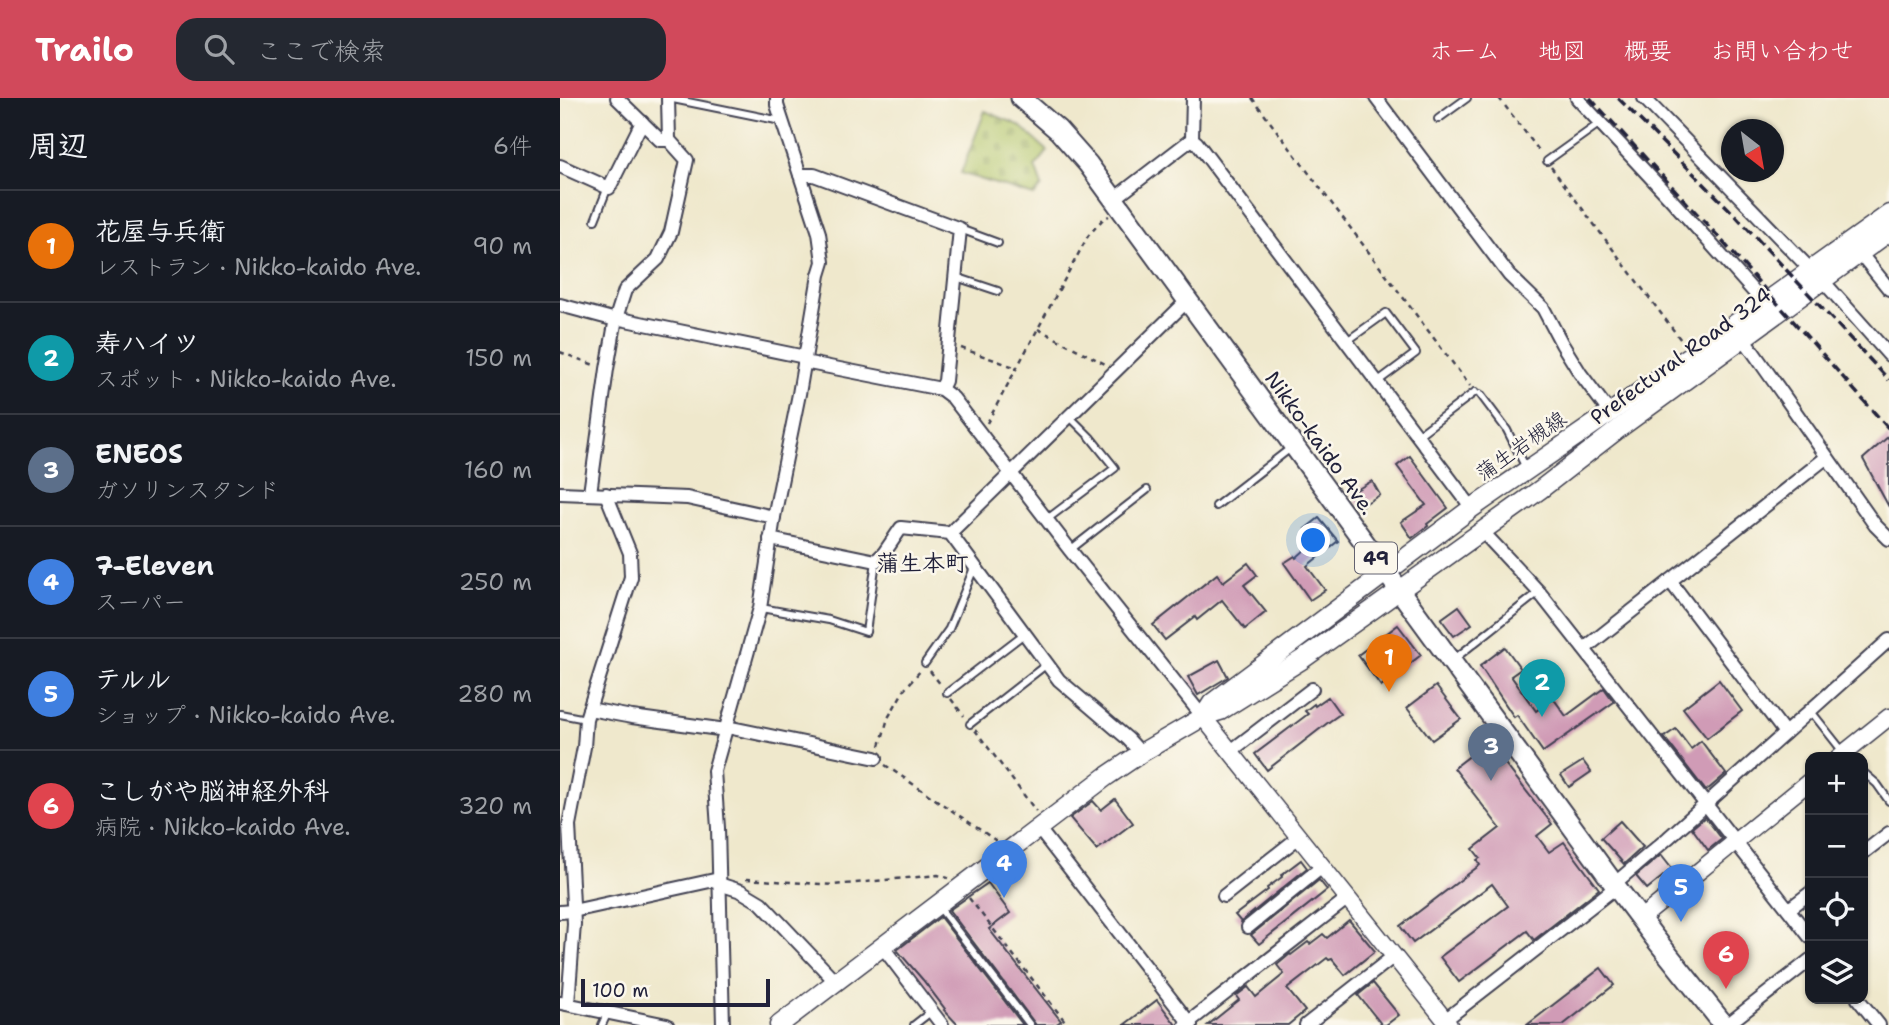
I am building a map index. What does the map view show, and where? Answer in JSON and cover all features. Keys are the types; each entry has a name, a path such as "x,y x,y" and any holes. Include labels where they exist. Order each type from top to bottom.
{"main road":[{"name":"Nikko-kaido Ave.","path":"1021,98 1072,145 1117,203 1640,919 1726,1025"},
{"name":"蒲生岩槻線","path":"1195,722 1212,703 1472,508 1610,413 1763,302 1816,275 1889,214"},
{"name":"Prefectural Road 324","path":"1195,722 1220,711 1303,659 1541,489 1621,427 1744,339 1816,275 1860,253 1889,232"},
{"path":"779,1025 937,905 957,885 1010,850 1039,822 1141,753 1195,722"}],"street":[{"path":"617,98 660,140 669,140"},
{"path":"590,493 616,319 625,290 658,259 671,232 687,160 669,140 668,98"},
{"path":"723,1025 714,771 760,608 770,538 823,261 819,233 777,98"},
{"path":"1117,203 1192,139 1194,98"},
{"path":"1376,98 1510,275 1543,307 1580,373 1610,413"},
{"path":"1577,98 1763,302"},
{"path":"1644,98 1816,275 1889,355"},
{"path":"560,166 610,187 642,122"},
{"path":"1192,139 1472,508"},
{"path":"800,175 814,175 960,229 945,381 941,389"},
{"path":"1860,253 1889,289"},
{"path":"950,533 1188,300"},
{"path":"560,305 941,389 953,398 1070,550 1195,722 1231,751 1443,1022 1615,885 1889,640"},
{"path":"1744,339 1875,525 1889,539"},
{"path":"1584,649 1827,457"},
{"path":"560,493 687,498 774,517"},
{"path":"606,494 630,553 631,577 587,714 584,747 569,825 567,911 573,947 564,1003 667,1025"},
{"path":"770,538 876,561 901,528 950,533 1059,680 1141,753"},
{"path":"1482,531 1539,592 1805,931"},
{"path":"1670,581 1786,733"},
{"path":"1231,751 1312,689"},
{"path":"587,714 727,729 876,758"},
{"path":"1849,752 1889,717"},
{"path":"1640,919 1805,785"},
{"path":"1039,822 1188,1024 1348,898"},
{"path":"1868,849 1889,833"},
{"path":"1224,896 1299,837"},
{"path":"1248,927 1323,866"},
{"path":"567,911 697,883 719,881 761,903 835,981"},
{"path":"1788,909 1805,897"},
{"path":"881,946 942,1025"},
{"path":"1306,1025 1394,956"},
{"path":"1726,1025 1805,964"},
{"path":"1862,1004 1879,1025"}],"lane":[{"path":"668,98 783,122"},
{"path":"1438,120 1467,98"},
{"path":"1547,161 1600,123"},
{"path":"595,220 608,187"},
{"path":"960,229 998,243"},
{"path":"955,277 998,291"},
{"path":"1347,341 1386,313 1416,353 1377,382"},
{"path":"1418,436 1477,393 1507,430 1527,470"},
{"path":"1046,520 1115,468 1070,417"},
{"path":"1216,506 1293,446"},
{"path":"1070,550 1147,491"},
{"path":"760,608 829,620 866,632 876,561"},
{"path":"925,663 949,629 974,568"},
{"path":"1451,661 1539,592"},
{"path":"947,693 1024,634"},
{"path":"970,724 1047,664"},
{"path":"1810,710 1841,752"},
{"path":"560,714 587,714"},
{"path":"1868,776 1889,801"},
{"path":"937,905 1030,1025"},
{"path":"914,1025 932,1011"},
{"path":"602,1025 608,1012"}],"path":[{"path":"1252,98 1477,393"},
{"path":"1499,98 1686,346"},
{"path":"980,434 1088,236 1117,203"},
{"path":"1038,329 1117,370"},
{"path":"948,343 1017,368"},
{"path":"560,352 607,369"},
{"path":"1010,850 876,758 888,718 904,690 925,663 1039,822"},
{"path":"737,878 834,885 938,875 957,885 1068,1025"}],"green space":[{"path":"985,111 1019,125 1048,151 1035,167 1042,186 1034,196 961,173"}],"building":[{"path":"1889,436 1889,507 1863,459"},
{"path":"1410,456 1448,508 1412,538 1401,522 1426,505 1397,466"},
{"path":"1372,481 1380,495 1359,507 1351,493"},
{"path":"1319,518 1338,541 1307,566 1325,590 1310,600 1284,563 1295,556 1296,558 1315,541 1305,529"},
{"path":"1248,563 1257,575 1244,585 1266,612 1245,629 1222,600 1165,640 1153,625 1217,574 1223,582"},
{"path":"1459,606 1472,624 1454,636 1441,619"},
{"path":"1398,625 1421,655 1381,686 1358,655"},
{"path":"1505,647 1521,669 1511,676 1536,711 1553,698 1566,716 1604,688 1614,702 1543,752 1517,715 1514,717 1480,666"},
{"path":"1219,660 1228,677 1198,695 1188,677"},
{"path":"1719,680 1742,711 1707,738 1683,708"},
{"path":"1436,686 1461,719 1432,740 1407,708"},
{"path":"1328,697 1340,714 1267,770 1255,754 1308,714 1305,711"},
{"path":"1676,729 1691,749 1701,741 1726,774 1706,791 1664,737"},
{"path":"1488,742 1552,824 1537,836 1549,852 1564,842 1599,889 1534,940 1527,931 1459,982 1440,957 1508,906 1492,884 1413,943 1400,926 1480,865 1477,860 1480,858 1473,849 1500,828 1454,768"},
{"path":"1583,761 1591,772 1569,787 1561,775"},
{"path":"1115,799 1133,823 1097,850 1070,818 1093,801 1101,810"},
{"path":"1705,817 1722,839 1708,850 1692,828"},
{"path":"1620,821 1643,847 1624,864 1601,838"},
{"path":"1661,855 1672,869 1647,889 1636,876"},
{"path":"1301,860 1307,868 1241,922 1235,915"},
{"path":"1319,880 1327,890 1259,944 1251,935"},
{"path":"988,883 1010,913 989,929 1061,1021 1055,1025 1036,1025 949,910"},
{"path":"940,917 1023,1025 958,1025 897,950"},
{"path":"1349,920 1375,951 1345,975 1332,959 1327,958 1287,989 1305,1011 1288,1025 1208,1025 1239,1000 1236,996 1248,987 1256,997 1284,974 1277,965 1290,954 1323,934 1327,938"},
{"path":"1601,968 1614,985 1563,1025 1527,1025"},
{"path":"1373,983 1399,1015 1386,1025 1382,1025 1358,995"},
{"path":"1157,1000 1176,1025 1124,1025"}],"railway":[{"path":"1590,98 1715,233 1889,429"},
{"path":"1618,98 1736,216 1889,380"}],"place":[{"name":"花屋与兵衛","path":"1389,692"},
{"name":"寿ハイツ","path":"1542,717"},
{"name":"ENEOS","path":"1491,781"},
{"name":"7-Eleven","path":"1004,898"},
{"name":"テルル","path":"1681,922"},
{"name":"こしがや脳神経外科","path":"1726,989"}],"district":[{"name":"蒲生本町","path":"922,563"}]}
